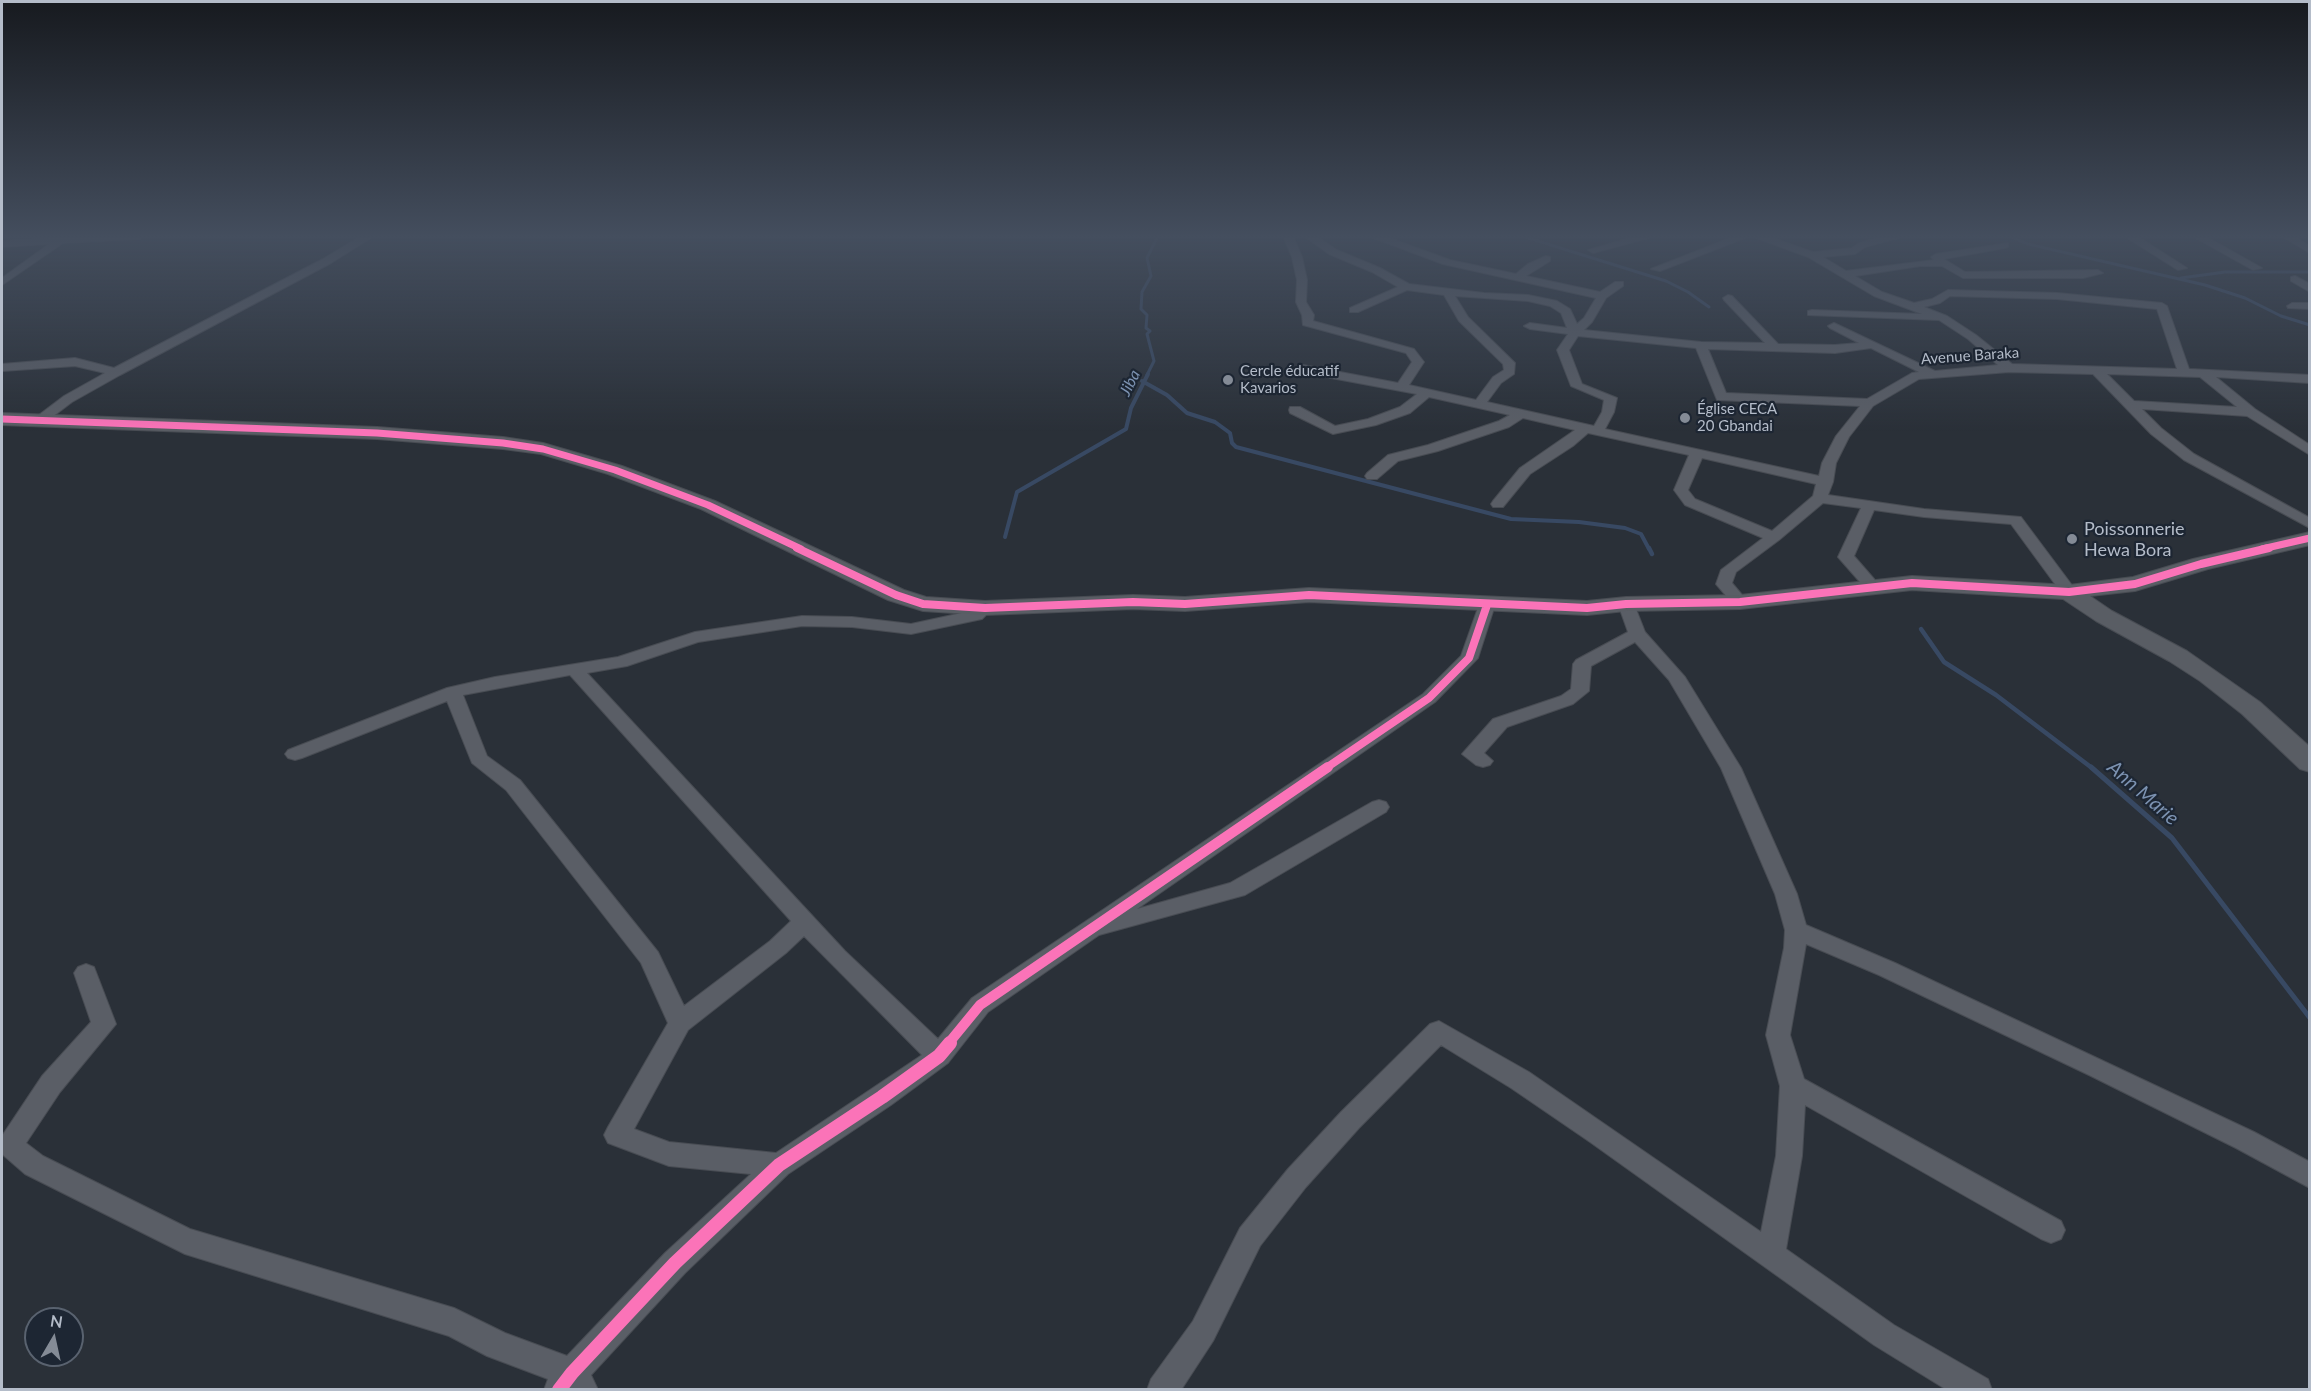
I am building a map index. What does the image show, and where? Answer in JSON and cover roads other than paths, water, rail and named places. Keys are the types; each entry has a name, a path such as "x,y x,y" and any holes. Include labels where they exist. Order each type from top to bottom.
{"street":[{"path":"38,421 68,399 251,301"},
{"path":"1301,301 1308,315 1307,323 1410,351 1418,362 1401,387"},
{"path":"1354,310 1375,301"},
{"path":"1453,301 1463,319 1509,363 1510,371 1497,380 1479,405"},
{"path":"1543,301 1553,303 1566,311 1575,332"},
{"path":"1498,504 1525,471 1590,431 1608,412 1611,398 1577,386 1563,350 1575,332 1588,320 1599,301"},
{"path":"1731,301 1775,347"},
{"path":"1900,301 1943,318 1972,337 2009,368"},
{"path":"1917,306 1936,301"},
{"path":"2109,301 2162,306 2184,372"},
{"path":"2292,306 2310,306"},
{"path":"1812,313 1943,318"},
{"path":"1834,326 1930,373"},
{"path":"1530,327 1636,340 1701,345 1835,349 1871,345"},
{"path":"1701,345 1721,397 1869,403"},
{"path":"2,368 75,362 116,372"},
{"name":"Avenue Baraka","path":"1740,603 1724,584 1729,570 1774,537 1820,498 1826,482 1829,463 1843,436 1869,403 1916,376 2009,368 2184,372 2310,379"},
{"path":"1303,369 1401,387 1826,482"},
{"path":"2096,370 2156,431 2189,457 2310,524"},
{"path":"2203,373 2250,412 2310,451"},
{"path":"1295,410 1333,430 1371,422 1404,410 1426,393"},
{"path":"2132,405 2250,412"},
{"path":"1372,476 1393,458 1443,445 1504,424 1520,415"},
{"path":"2,419 377,434 503,443 543,449 615,470 708,505 896,595 923,604 985,608 1132,602 1185,604 1309,595 1587,608 1626,604 1740,603 1912,583 2069,592 2135,584 2200,564 2310,538"},
{"path":"1697,453 1681,490 1690,502 1774,537"},
{"path":"1820,498 1964,518 2016,520 2069,592 2104,616 2178,656 2209,676 2251,708 2310,763"},
{"path":"1869,506 1846,557 1873,587"},
{"path":"1626,604 1637,634 1676,677 1731,768 1786,894 1796,930 1795,948 1778,1035 1793,1086 1789,1156 1771,1254"},
{"path":"86,973 104,1024 51,1084 10,1145 34,1165 185,1241 454,1323 572,1384 675,1263 779,1165 939,1056 980,1005 1429,698 1469,658 1486,605"},
{"path":"295,754 453,693 495,682 621,662 695,637 802,621 852,622 911,629 976,615 985,608"},
{"path":"1483,761 1472,754 1500,723 1567,699 1580,691 1582,664 1637,634"},
{"path":"574,669 837,957 939,1056"},
{"path":"453,693 479,759 513,785 650,958 680,1023"},
{"path":"1085,932 1236,889 1379,807"},
{"path":"779,1165 669,1154 617,1135 680,1023 778,947 805,921"},
{"path":"1796,930 1887,969 2098,1068 2245,1140 2310,1176"},
{"path":"1162,1389 1203,1331 1250,1237 1297,1179 1350,1120 1439,1031 1520,1080 1884,1335 1977,1389"},
{"path":"1793,1086 2051,1230"}],"waterway":[{"name":"Jiba","path":"1141,301 1141,309 1147,315 1146,328 1150,331 1147,334 1154,361 1147,375"},
{"path":"1700,301 1709,307"},
{"path":"2251,301 2281,316 2310,325"},
{"name":"Jiba","path":"1144,382 1148,374"},
{"path":"1005,537 1017,492 1126,429 1131,408 1144,382"},
{"path":"1144,382 1167,395 1187,413 1215,422 1230,433 1232,443 1236,447 1511,519 1579,522 1625,528 1641,534 1649,549"},
{"path":"1649,548 1652,554"},
{"name":"Ann Marie","path":"1921,629 1944,662 1996,695 2092,768"},
{"name":"Ann Marie","path":"2091,767 2172,838 2310,1018"}],"place":[{"name":"Cercle éducatif Kavarios","path":"1228,380"},
{"name":"Église CECA 20 Gbandai","path":"1685,418"},
{"name":"Poissonnerie Hewa Bora","path":"2072,539"}]}
